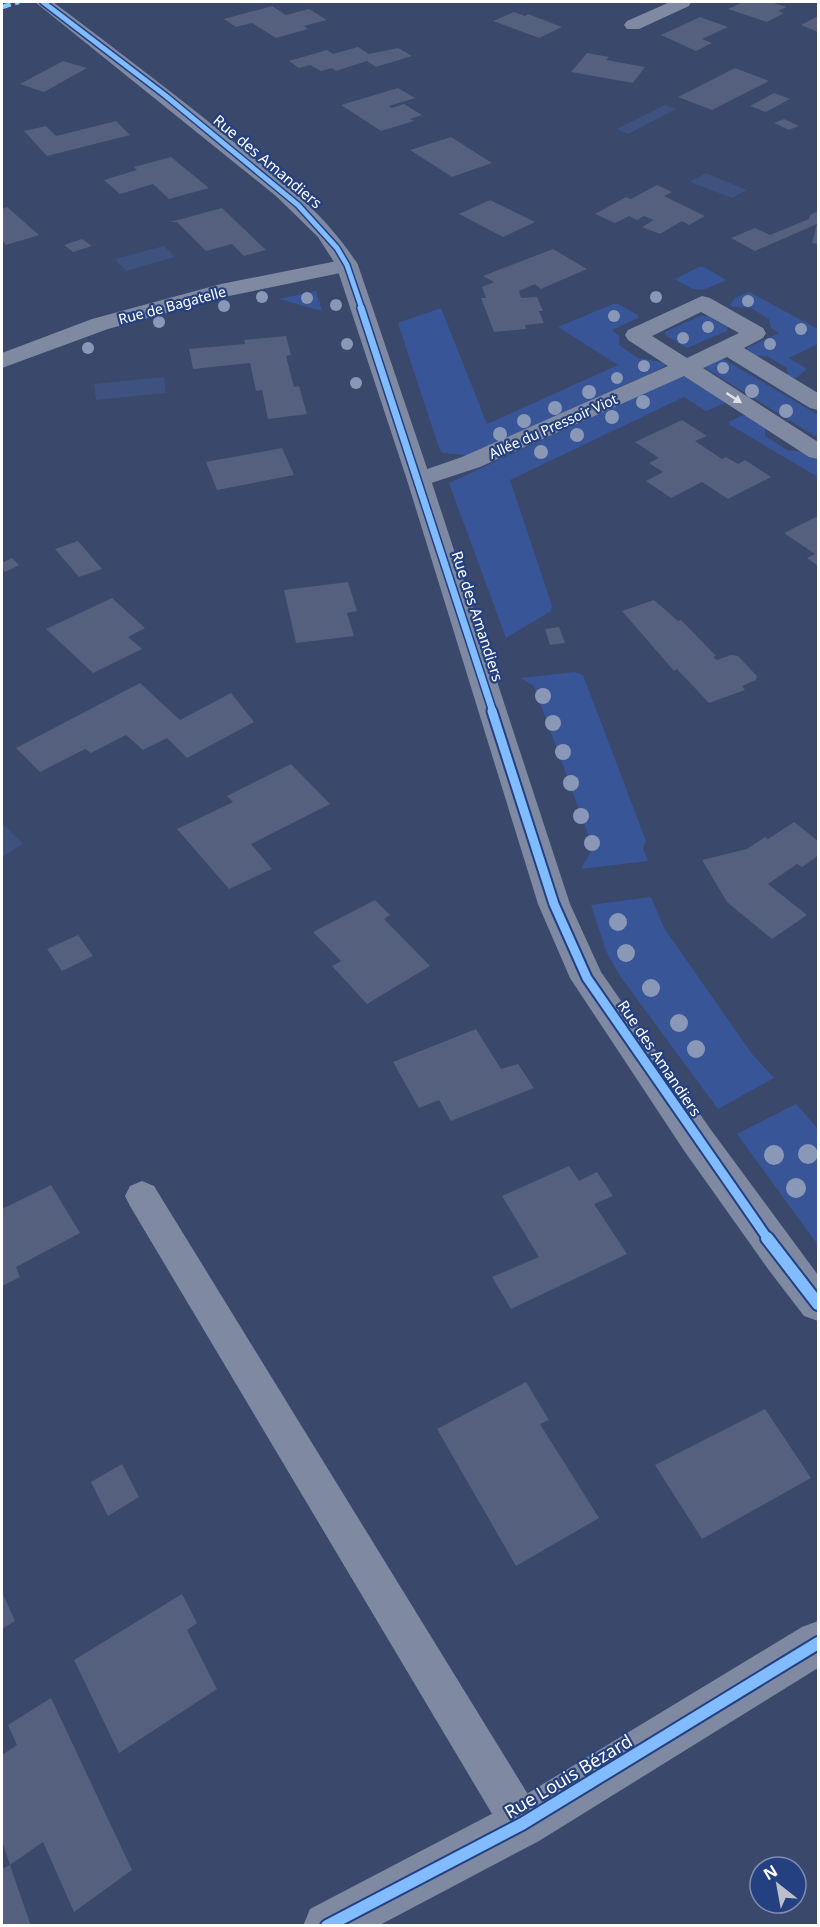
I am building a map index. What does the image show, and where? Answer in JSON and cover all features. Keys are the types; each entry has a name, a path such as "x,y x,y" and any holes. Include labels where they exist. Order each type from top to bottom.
{"street":[{"name":"Rue des Amandiers","path":"43,2 154,85 293,200 318,223 338,248 347,265 419,480 554,904 587,978 781,1257 819,1304"},
{"path":"633,25 683,2"},
{"name":"Rue de Bagatelle","path":"2,361 100,324 221,291 347,265"},
{"name":"Allée du Pressoir Viot","path":"419,480 471,462 728,348 755,333 702,303 636,335 684,366"},
{"path":"728,348 819,403"},
{"path":"684,366 819,452"},
{"name":"Rue Louis Bézard","path":"327,1926 522,1824 819,1643"}],"lane":[{"path":"141,1196 522,1824"}],"shaded area":[{"path":"665,105 676,109 628,134 617,129"},
{"path":"706,173 747,190 732,198 690,182"},
{"path":"164,246 175,257 126,271 115,259"},
{"path":"699,267 704,267 726,280 700,290 675,279"},
{"path":"316,291 322,311 279,299"},
{"path":"749,292 818,329 818,344 789,358 807,369 796,378 788,378 787,368 767,356 750,355 747,350 748,347 779,333 771,328 769,319 751,308 730,305 735,298"},
{"path":"618,304 638,315 638,318 612,330 619,336 619,345 638,358 666,363 664,367 477,452 466,455 443,453 439,448 398,323 441,308 487,424 618,365 558,327"},
{"path":"700,316 708,316 727,327 727,331 687,348 665,335 665,332"},
{"path":"722,358 818,415 818,438 702,366"},
{"path":"681,376 691,378 725,400 723,404 706,411 684,397 510,480 552,606 551,611 506,638 449,483"},
{"path":"164,377 166,393 96,400 94,384"},
{"path":"749,415 765,425 765,436 787,450 810,453 818,458 818,477 730,425 729,422"},
{"path":"575,672 583,675 646,841 643,848 648,861 581,869 593,848 534,686 521,678"},
{"path":"2,823 23,844 2,857"},
{"path":"651,897 664,928 752,1054 774,1078 718,1109 620,976 606,951 591,905"},
{"path":"796,1104 818,1129 818,1245 737,1134"}],"building":[{"path":"743,2 771,2 787,7 778,11 784,13 767,22 728,9"},
{"path":"272,6 286,15 309,9 327,20 304,26 308,29 276,38 252,23 236,27 224,19"},
{"path":"514,12 525,16 528,14 562,27 539,38 493,21"},
{"path":"818,16 818,32 801,25"},
{"path":"700,17 728,27 702,39 712,43 696,51 661,35"},
{"path":"358,47 369,54 398,48 412,56 376,67 367,61 336,71 332,68 321,71 310,65 299,68 289,61 327,50 333,54"},
{"path":"587,53 609,57 606,60 645,67 633,83 571,72"},
{"path":"63,61 87,68 44,92 20,84"},
{"path":"735,68 769,81 712,110 678,97"},
{"path":"398,88 415,98 389,106 392,108 404,104 422,115 410,119 414,121 381,131 341,105"},
{"path":"774,93 790,99 766,112 750,106"},
{"path":"784,119 799,126 789,130 774,123"},
{"path":"116,121 130,135 47,156 24,131 46,126 56,136"},
{"path":"451,137 492,163 452,177 410,150"},
{"path":"171,157 209,188 169,199 153,184 120,194 104,180 137,170 134,167"},
{"path":"657,185 672,192 664,196 705,216 689,225 682,221 660,234 642,227 654,220 644,216 637,220 629,216 615,223 595,214 626,197 631,199"},
{"path":"490,200 535,222 503,237 459,214"},
{"path":"7,207 39,235 6,245 2,240 2,209"},
{"path":"222,208 266,250 244,256 232,244 206,251 177,222 170,222"},
{"path":"818,211 818,244 812,243 817,224 755,251 731,238 755,228 770,235 809,219 810,215"},
{"path":"82,239 92,246 73,252 64,245"},
{"path":"553,249 587,269 541,289 535,284 519,291 521,298 537,297 543,311 539,311 544,323 525,325 526,329 494,332 481,298 486,298 482,287 494,282 483,276"},
{"path":"286,336 291,355 286,356 294,387 299,386 307,414 268,419 262,390 256,391 250,363 193,369 189,349 245,344 244,340"},
{"path":"682,420 707,436 695,441 722,459 726,457 738,464 745,460 771,477 728,499 702,482 671,498 646,481 663,472 649,463 659,458 635,442"},
{"path":"282,448 294,475 217,490 206,462"},
{"path":"818,516 818,566 807,558 815,554 784,533"},
{"path":"78,541 102,569 79,577 55,549"},
{"path":"12,558 19,565 5,572 2,563"},
{"path":"348,582 357,611 347,613 354,636 296,643 284,590"},
{"path":"112,598 145,628 128,637 142,649 93,673 46,629"},
{"path":"654,600 678,621 681,620 716,656 713,657 717,660 731,655 738,656 757,676 756,680 742,686 745,690 709,703 677,669 674,671 622,611"},
{"path":"559,627 565,643 550,645 545,629"},
{"path":"140,683 180,720 231,693 254,722 187,758 167,738 143,750 126,735 91,753 85,749 40,772 16,748"},
{"path":"291,764 330,804 251,844 272,869 229,889 177,829 233,802 227,796"},
{"path":"794,822 818,841 818,856 802,867 797,864 768,884 807,915 772,939 727,902 702,860 747,849"},
{"path":"375,900 390,915 384,919 430,966 367,1004 332,966 341,961 313,932"},
{"path":"78,935 93,956 62,971 47,949"},
{"path":"476,1029 501,1069 518,1064 534,1088 451,1121 439,1100 419,1108 393,1062"},
{"path":"569,1166 579,1181 597,1172 613,1196 594,1204 627,1254 511,1309 492,1277 539,1257 502,1196"},
{"path":"51,1185 80,1233 16,1267 20,1277 2,1286 2,1209"},
{"path":"526,1382 549,1420 540,1424 599,1518 516,1566 437,1429"},
{"path":"765,1409 811,1478 702,1539 655,1465"},
{"path":"122,1464 139,1497 108,1516 91,1482"},
{"path":"2,1592 15,1621 2,1629"},
{"path":"182,1594 197,1623 187,1630 217,1689 119,1753 74,1660"},
{"path":"51,1698 132,1870 74,1912 43,1842 10,1865 2,1841 2,1755 17,1745 8,1725"},
{"path":"10,1865 31,1926 2,1926 2,1869"}],"marked path":[{"path":"2,7 19,2"}],"cycle path":[{"path":"43,2 166,96 283,192 312,218 337,248 347,265 419,480 554,904 587,978 698,1141 781,1257 818,1304"},
{"path":"327,1926 522,1824 818,1643"}]}
